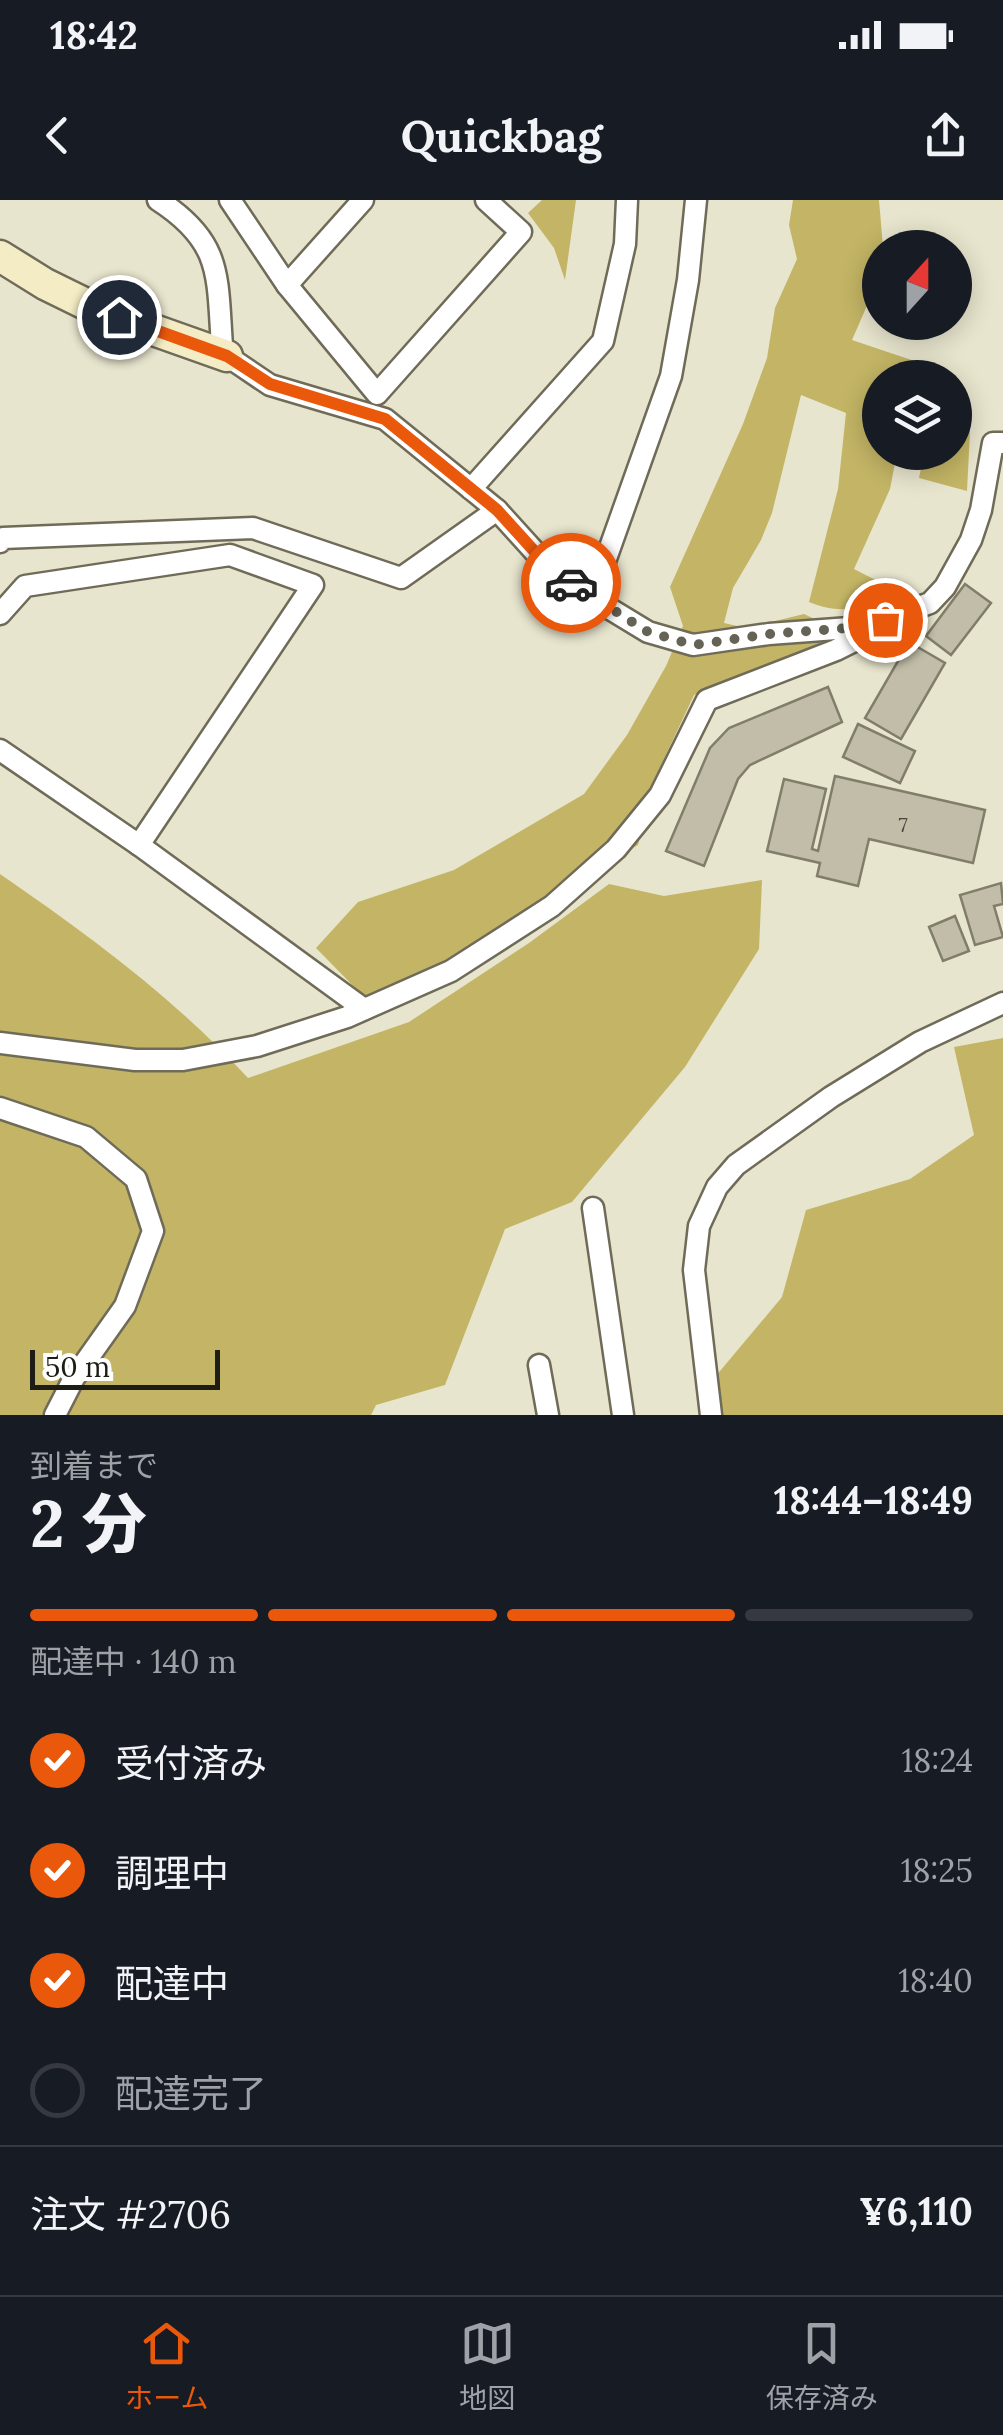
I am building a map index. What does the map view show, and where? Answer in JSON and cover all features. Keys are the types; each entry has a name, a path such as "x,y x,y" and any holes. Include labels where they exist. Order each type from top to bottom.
{"street":[{"path":"158,200 174,210 208,246 216,266 222,346 227,356"},
{"path":"230,200 287,285 377,394 385,419"},
{"path":"287,285 364,200"},
{"path":"377,394 522,232 486,200"},
{"path":"471,489 602,341 626,244 627,200"},
{"path":"592,598 671,376 688,280 696,200"},
{"path":"0,256 100,311 227,356 270,384 385,419 497,510 545,563 648,632 694,645 863,627 930,604"},
{"path":"0,1044 136,1060 183,1060 257,1046 364,1009 450,970 552,906 616,849 660,795 707,700 836,650 930,604 961,563 981,510 993,443 1003,443"},
{"path":"0,542 3,538 253,528 401,578 497,510"},
{"path":"0,614 24,586 230,554 313,585 139,845"},
{"path":"0,750 139,845 364,1009"},
{"path":"712,1415 694,1270 700,1226 717,1187 736,1164 831,1097 920,1042 1003,1002"},
{"path":"0,1108 86,1137 136,1179 154,1231 125,1306 74,1378 55,1415"},
{"path":"593,1208 623,1415"},
{"path":"539,1364 548,1415"}],"shaded area":[{"path":"542,200 576,200 565,280 554,248 528,213"},
{"path":"793,200 879,200 882,230 862,230 862,317 852,340 911,360 862,360 862,470 894,470 890,489 854,569 899,592 844,609 809,602 838,489 846,413 801,395 772,513 733,588 724,623 746,628 804,614 842,632 779,663 694,695 655,778 638,845 534,905 429,987 367,1000 316,948 358,902 454,870 584,794 627,735 666,666 683,626 670,587 743,424 767,358 775,308 797,259 789,225"},
{"path":"921,470 968,470 967,491 919,478"},
{"path":"0,874 130,969 248,1078 409,1022 529,943 609,884 664,896 762,880 759,949 685,1067 572,1202 505,1229 445,1385 376,1405 371,1415 0,1415"},
{"path":"1003,1038 1003,1415 720,1415 715,1377 782,1297 806,1210 910,1179 974,1135 954,1047"}],"building":[{"path":"965,584 991,603 951,655 926,636"},
{"path":"909,642 945,663 901,739 865,718"},
{"path":"828,687 842,722 750,765 738,779 704,866 666,851 710,748 729,728"},
{"path":"858,724 915,751 900,783 843,757"},
{"path":"835,776 985,810 973,863 869,839 858,886 817,876 820,863 767,851 784,779 826,789 812,849 818,851"},
{"path":"1001,883 1003,904 994,906 1003,937 975,945 960,895"},
{"path":"955,916 969,951 943,961 929,927"}],"way so far":[{"path":"571,583 648,632 694,645 863,627 885,620"}],"route":[{"path":"119,317 227,356 270,384 385,419 497,510 545,563 571,583"}]}
